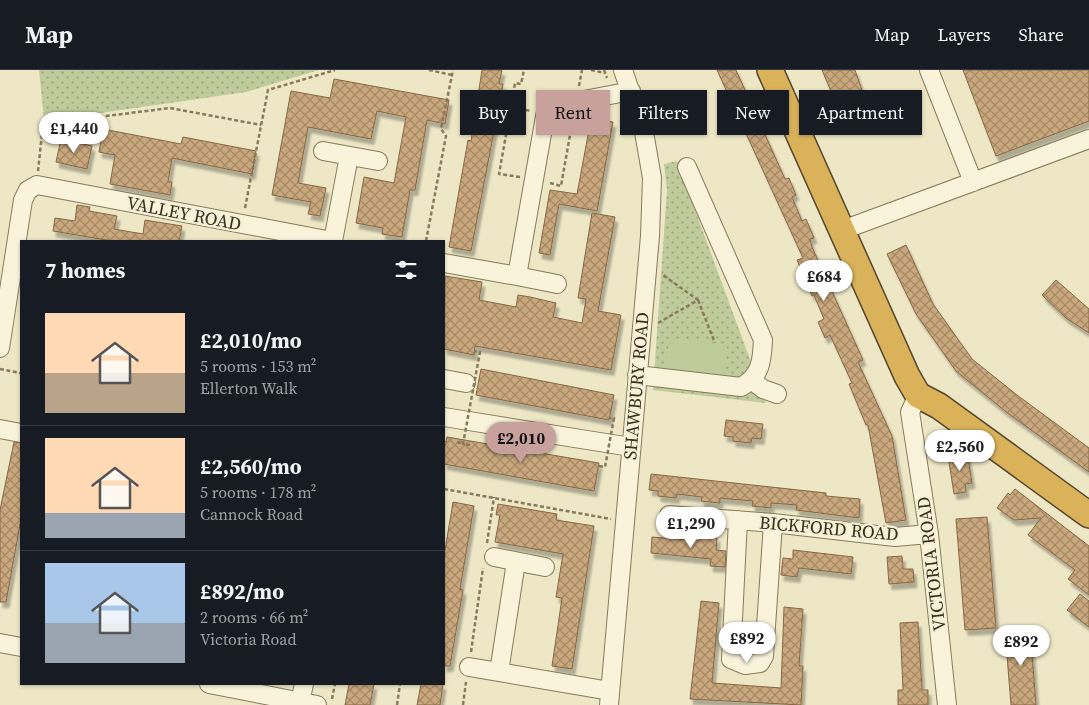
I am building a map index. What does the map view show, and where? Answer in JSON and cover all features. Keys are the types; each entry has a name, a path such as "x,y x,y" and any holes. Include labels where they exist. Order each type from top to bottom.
{"highway":[{"path":"770,70 840,231 907,376 918,394 939,406 1089,515"}],"street":[{"name":"SHAWBURY ROAD","path":"623,70 631,90"},
{"path":"928,70 972,182"},
{"path":"517,276 546,111 553,106 620,93"},
{"name":"SHAWBURY ROAD","path":"610,698 647,270 652,178 645,135"},
{"path":"840,231 1089,139"},
{"path":"323,151 378,160"},
{"path":"332,240 349,156"},
{"path":"637,375 741,387 753,380 762,358 763,340 687,166"},
{"path":"0,348 15,301 23,200 28,190 37,185"},
{"name":"VALLEY ROAD","path":"37,185 327,240"},
{"path":"445,263 557,284"},
{"path":"445,379 466,383"},
{"path":"753,380 763,389 777,394"},
{"name":"VICTORIA ROAD","path":"918,394 910,412 928,534 947,705"},
{"path":"445,417 631,447"},
{"path":"0,430 20,433"},
{"name":"BICKFORD ROAD","path":"669,515 773,523 895,537 928,534"},
{"path":"738,520 730,659 745,665 760,663 764,656 773,523"},
{"path":"488,555 545,567"},
{"path":"499,672 516,562"},
{"path":"0,644 20,648"},
{"path":"469,667 499,672 610,698"},
{"path":"214,685 309,703 304,685"}],"path":[{"path":"242,224 268,90 335,70"},
{"path":"430,70 452,74"},
{"path":"426,240 446,136 441,129 453,70"},
{"path":"514,90 515,82 521,84 524,70"},
{"path":"591,70 605,73"},
{"path":"37,185 43,124 170,108 261,125"},
{"path":"647,270 666,276 698,300 715,343"},
{"path":"641,332 698,300"},
{"path":"463,444 480,352 474,351"},
{"path":"0,369 20,373"},
{"path":"599,466 605,467 614,418 610,418"},
{"path":"457,442 470,444"},
{"path":"445,489 625,521"},
{"path":"463,705 488,555 494,498"},
{"path":"331,705 335,685"},
{"path":"397,705 400,685"}],"green space":[{"path":"39,70 319,70 246,92 52,120 44,119"},
{"path":"677,161 766,403 653,390 667,190 664,164"},
{"path":"669,338 727,344 724,379 665,373"}],"building":[{"path":"482,70 502,70 499,84 503,84 502,90 479,90"},
{"path":"717,70 736,70 745,90 726,90"},
{"path":"822,70 855,70 862,90 830,90"},
{"path":"963,70 1089,70 1089,121 996,156"},
{"path":"334,79 449,100 445,124 427,120 415,190 410,190 402,237 382,234 383,228 356,223 364,177 394,183 406,117 377,111 371,139 308,127 298,183 326,188 320,216 308,214 311,202 272,195 291,91 330,98"},
{"path":"610,122 613,122 597,211 559,204 550,255 539,253 550,190 577,194 588,135 610,135"},
{"path":"103,129 181,144 183,137 256,151 252,174 172,158 168,182 172,182 170,195 110,184 115,155 99,152"},
{"path":"472,135 493,135 471,251 449,247 468,140 471,141"},
{"path":"747,135 765,135 785,179 789,178 796,195 792,197 802,221 806,219 814,238 810,239 812,247 863,360 858,362 892,436 906,520 886,523 868,425 866,425 849,384 852,383 830,335 825,338 818,322 824,319 797,260 803,258"},
{"path":"61,139 92,146 87,169 56,162"},
{"path":"77,205 90,207 89,211 117,216 114,229 143,234 145,220 182,226 179,240 106,240 53,231 55,218 75,221"},
{"path":"592,213 615,217 598,311 621,315 611,370 475,346 474,355 445,349 445,276 482,282 479,300 516,307 518,295 530,297 556,303 553,317 582,323 586,299 578,298"},
{"path":"906,245 933,304 972,359 1089,448 1089,472 1005,411 956,371 916,314 887,254"},
{"path":"1056,280 1089,309 1089,333 1066,318 1042,295"},
{"path":"481,369 614,395 609,420 476,395"},
{"path":"726,420 763,424 761,439 752,438 751,443 733,441 733,437 724,436"},
{"path":"447,437 599,463 594,491 445,464"},
{"path":"14,442 20,443 20,525 6,602 0,602 0,510"},
{"path":"967,452 972,483 965,484 966,492 954,494 948,456"},
{"path":"651,474 826,493 826,496 860,499 859,518 796,510 797,505 771,503 771,508 752,506 753,501 720,498 720,503 701,501 702,497 677,494 676,498 658,496 658,491 649,490"},
{"path":"1015,489 1089,546 1089,595 1068,579 1075,570 1028,535 1041,518 1014,520 997,508 1008,493 1010,495"},
{"path":"453,502 474,506 460,589 463,590 450,666 445,666 445,550"},
{"path":"498,504 557,514 556,520 594,526 572,669 552,666 562,598 556,597 563,554 495,542 500,515 496,515"},
{"path":"987,517 996,628 965,630 956,519"},
{"path":"700,536 717,537 716,550 726,551 725,567 710,566 711,559 651,553 652,537 699,541"},
{"path":"793,550 853,557 851,574 799,568 797,577 781,575 783,558 793,559"},
{"path":"902,556 903,569 913,569 914,582 889,584 887,557"},
{"path":"1080,594 1089,601 1089,627 1067,610"},
{"path":"701,601 719,603 712,683 781,688 784,607 803,609 799,666 803,666 801,705 690,699"},
{"path":"918,622 922,690 928,690 928,705 898,705 898,690 903,690 900,623"},
{"path":"1030,629 1036,705 1011,705 1005,631"},
{"path":"349,685 374,685 370,705 345,705"},
{"path":"421,685 443,685 440,705 417,705"}]}
